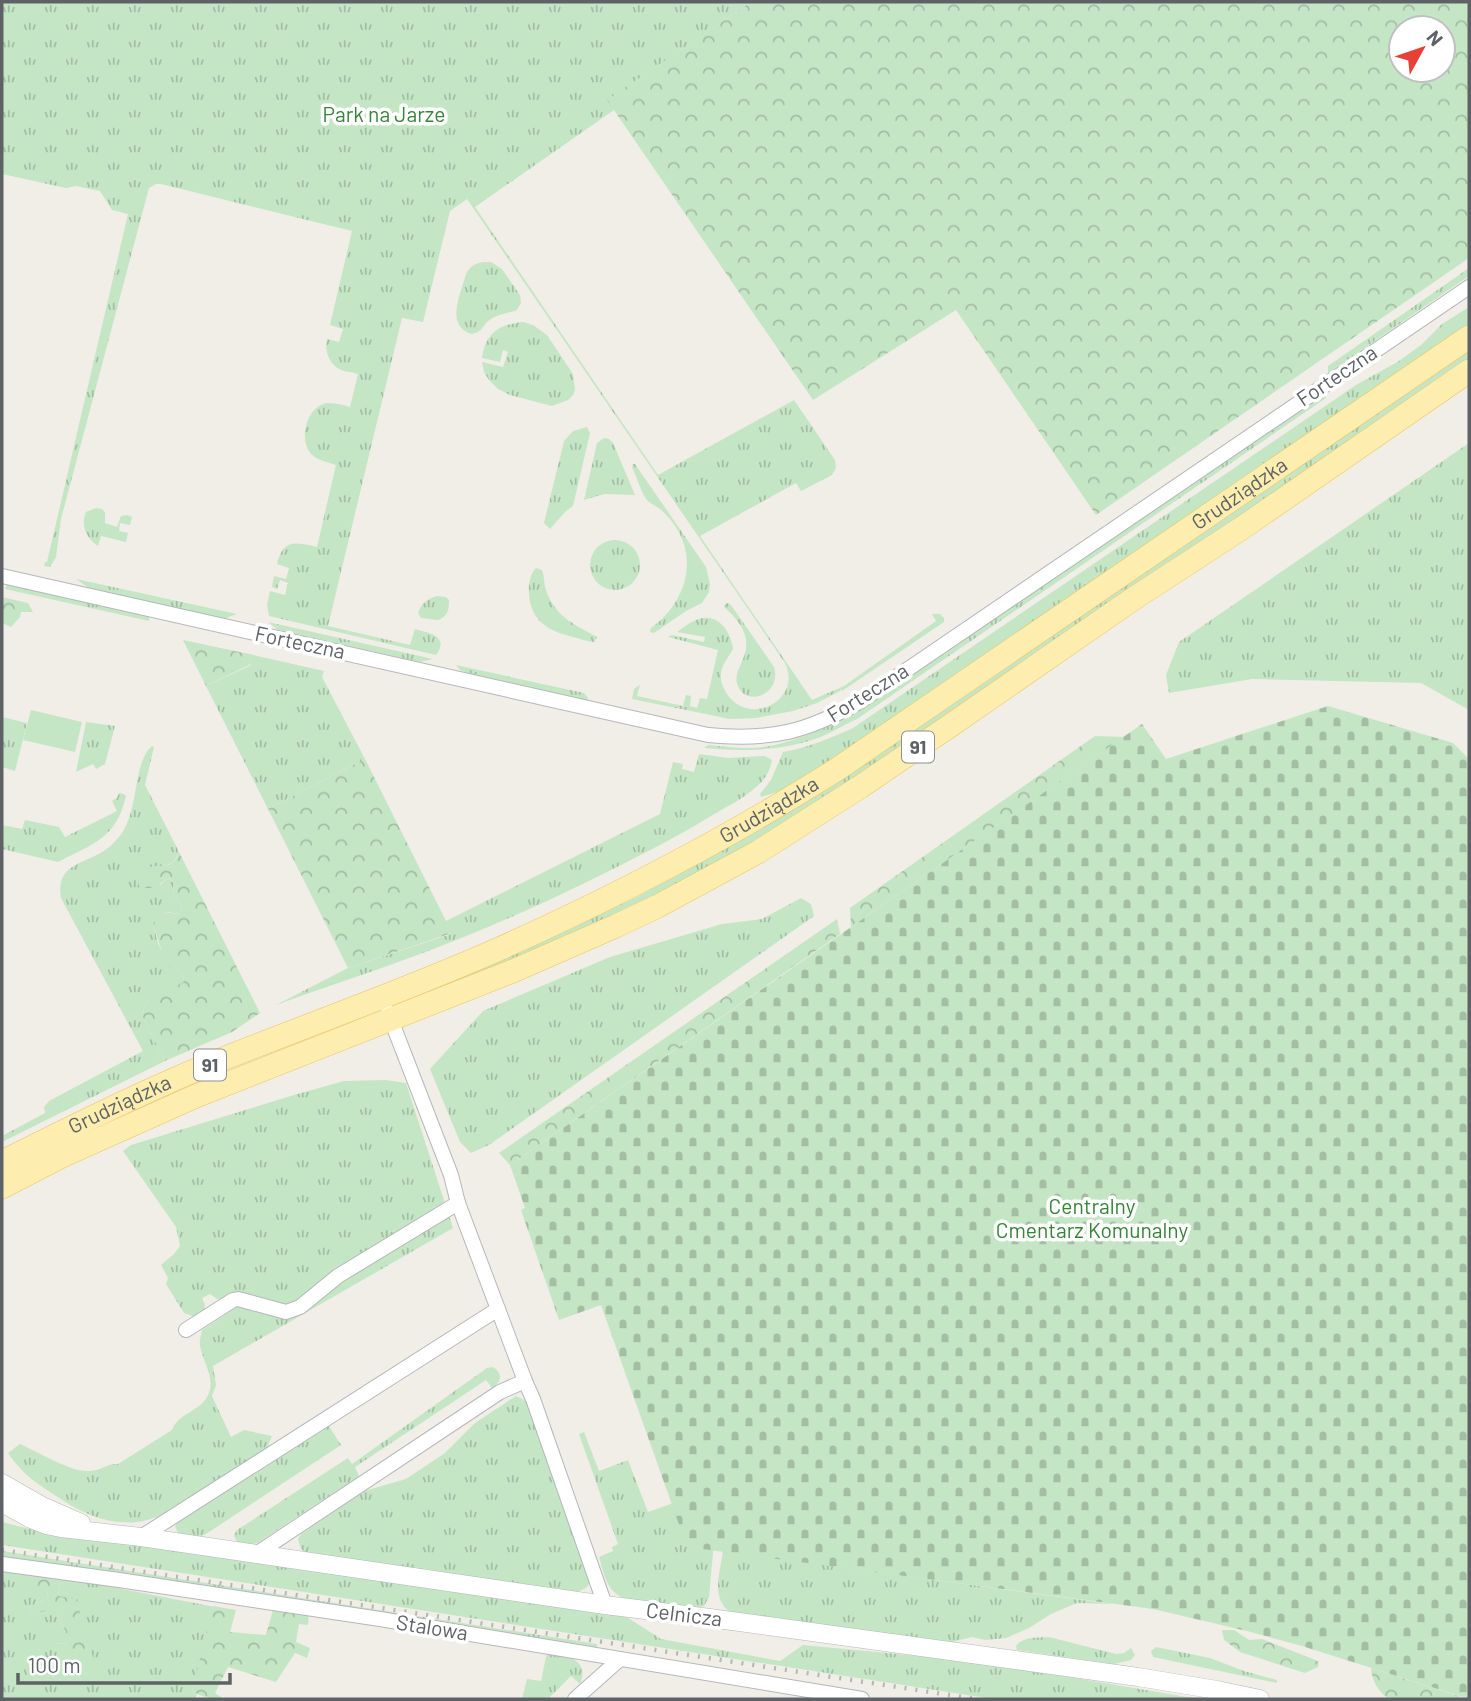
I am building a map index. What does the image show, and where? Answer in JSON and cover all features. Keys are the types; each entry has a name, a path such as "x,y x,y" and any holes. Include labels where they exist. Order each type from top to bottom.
{"main road":[{"name":"Grudziądzka","path":"2,1162 197,1070 498,950 622,891 727,836 836,770 1469,337"},
{"name":"Grudziądzka","path":"2,1187 62,1156 196,1096 513,971 616,926 758,852 860,787 1469,371"}],"street":[{"name":"Forteczna","path":"2,576 708,735 752,737 788,733 826,720 861,701 1469,287"},
{"path":"383,996 533,1399 605,1605"},
{"path":"186,1330 233,1300 286,1312 300,1307 338,1276 458,1203"},
{"path":"141,1537 498,1309"},
{"path":"256,1554 500,1392 525,1381"},
{"name":"Celnicza","path":"2,1483 42,1506 107,1533"},
{"name":"Celnicza","path":"2,1503 46,1525 605,1605 1138,1677 1259,1699"},
{"name":"Stalowa","path":"2,1564 366,1617 862,1699"},
{"path":"575,1699 620,1659"}],"green space":[{"name":"Park na Jarze","path":"2,2 751,2 608,100 614,110 475,207 658,475 794,400 835,460 836,468 832,475 801,491 796,483 700,536 812,700 844,686 936,621 932,614 940,614 944,622 842,691 841,689 817,703 793,711 756,718 730,719 632,699 634,689 640,685 637,696 683,706 686,695 691,696 690,706 697,708 700,698 707,699 718,650 668,637 672,635 704,642 705,637 677,632 691,622 704,618 722,624 732,642 733,649 723,667 721,679 727,694 737,704 748,709 771,705 781,698 787,688 789,676 785,663 467,199 450,211 423,322 402,318 328,626 410,645 415,629 439,639 440,649 436,655 269,616 267,605 270,591 285,595 288,583 280,580 277,589 272,587 274,576 286,579 289,568 277,564 283,550 291,544 317,547 336,465 311,454 305,440 307,424 314,410 320,405 330,403 350,407 358,374 337,368 328,357 326,348 327,339 339,342 343,329 330,325 352,231 161,184 149,188 61,519 56,557 50,567 44,566 128,214 112,210 100,191 76,186 66,188 2,174"},
{"path":"751,2 1469,2 1469,258 1096,515 956,310 813,400 607,100"},
{"path":"491,262 502,269 520,295 521,303 517,310 494,317 479,331 471,334 460,326 457,320 457,304 466,274 473,265"},
{"path":"1469,268 1469,276 1328,373 1328,366"},
{"path":"1469,307 1469,327 792,787 761,797 760,794 771,780 783,752 810,745 853,728 1356,385 1399,361 1421,345 1442,324"},
{"path":"523,322 533,325 547,335 573,374 575,390 568,400 552,406 510,395 498,389 484,372 482,362 503,367 508,352 503,350 500,362 482,358 490,336 507,325"},
{"path":"1469,347 1469,361 994,687 753,843 611,918 461,983 436,990 434,987 523,950 637,897 761,828"},
{"path":"1324,394 1326,398 857,719 823,736 794,745 749,750 704,748 708,745 748,748 772,746 845,719"},
{"path":"587,427 590,433 573,506 550,529 544,523 564,441 573,431"},
{"path":"604,438 613,443 635,495 604,494 584,500 597,443"},
{"path":"1469,443 1469,710 1421,683 1252,679 1169,693 1166,675 1179,642"},
{"path":"633,464 706,567 710,584 709,592 702,603 654,633 650,632 651,628 673,607 680,594 687,566 686,551 671,521 664,512 649,502 641,490"},
{"path":"96,508 105,512 105,523 117,527 121,516 132,517 130,525 120,523 119,531 128,533 126,542 101,536 98,546 91,540 84,527 84,517 86,512"},
{"path":"615,540 633,547 640,565 633,583 615,590 597,583 590,565 597,547"},
{"path":"536,568 542,570 549,597 559,612 597,637 594,642 556,632 537,618 530,604 529,591 531,576"},
{"path":"76,579 237,614 223,619 87,587"},
{"path":"7,584 149,617 149,621 5,589"},
{"path":"437,596 449,600 446,615 438,620 421,618 418,613 421,607"},
{"path":"2,597 28,603 33,612 21,612 11,627 2,623"},
{"path":"728,603 774,667 773,684 769,690 757,697 744,694 737,684 737,674 746,651 746,643 739,623 724,607"},
{"path":"268,622 433,659 420,662 278,630"},
{"path":"183,640 249,654 251,664 206,686"},
{"path":"249,654 324,671 322,677 365,759 268,809 206,686 251,665"},
{"path":"456,665 584,693 588,698 587,700 468,673"},
{"name":"Centralny Cmentarz Komunalny","path":"1328,706 1453,743 1469,759 1469,1699 1302,1646 1153,1609 687,1547 601,1305 559,1320 521,1210 525,1208 510,1165 1142,724 1166,759"},
{"path":"31,710 82,722 75,752 23,740"},
{"path":"2,717 27,723 15,771 2,767"},
{"path":"86,722 115,726 105,764 96,769 93,764 76,772"},
{"path":"1095,736 1124,737 851,927 850,908"},
{"path":"152,746 154,747 145,785 179,852 171,863 157,866 160,885 168,878 173,882 174,894 182,910 178,914 163,914 153,926 163,954 170,964 181,972 184,981 154,993 142,1015 165,1061 2,1142 2,1136 45,1113 44,1107 49,1101 143,1051 61,898 60,886 67,871 108,848 126,827 141,764"},
{"path":"699,754 728,758 765,756 772,760 764,778 742,798 599,876 444,945 276,1005 348,968 451,934 446,921 660,814 673,762 683,764 682,769 694,772"},
{"path":"365,759 452,933 348,968 268,809"},
{"path":"119,793 126,796 122,810 110,831 93,844 58,862 2,849 2,825 22,829 25,820 59,827 65,837 117,811 112,801"},
{"path":"179,852 260,1013 232,1032 165,1061 142,1015 154,991 179,985 184,981 179,971 164,961 153,926 159,916 166,913 178,914 182,910 174,894 173,882 169,878 152,888 139,886 139,882 145,870 170,864"},
{"path":"801,898 811,904 814,916 489,1145 471,1153 460,1142 430,1069 483,1011 610,957 722,924 762,919"},
{"path":"837,919 840,934 510,1165 499,1153"},
{"path":"386,1080 406,1083 453,1228 213,1366 216,1385 212,1396 231,1437 244,1430 272,1436 267,1448 168,1512 139,1522 110,1521 83,1512 35,1482 8,1453 20,1444 71,1468 91,1471 118,1464 172,1430 180,1419 203,1403 210,1390 209,1373 200,1346 202,1330 240,1305 227,1298 217,1299 210,1294 202,1298 204,1311 196,1317 184,1313 166,1284 168,1278 161,1265 180,1246 176,1227 123,1151 131,1145 344,1081"},
{"path":"493,1367 500,1378 492,1388 486,1380 355,1467 359,1476 257,1543 243,1545 235,1539 237,1530 348,1458 352,1464 487,1368"},
{"path":"516,1396 526,1401 591,1581 586,1588 577,1592 308,1554 301,1549 298,1539 301,1534 364,1491 406,1479 445,1453 475,1423"},
{"path":"329,1426 341,1445 206,1534 199,1537 181,1536 178,1533 175,1526 177,1523"},
{"path":"584,1432 599,1471 628,1460 648,1512 719,1487 709,1597 704,1606 696,1608 626,1599 610,1588 599,1557 613,1551 612,1547 618,1544 579,1434"},
{"path":"2,1522 34,1530 625,1616 661,1639 780,1661 803,1645 981,1662 1199,1699 993,1699 2,1545"},
{"path":"2,1551 597,1644 597,1651 2,1559"},
{"path":"723,1551 1112,1604 1077,1603 1006,1638 985,1640 972,1637 952,1642 731,1613 720,1600 718,1593"},
{"path":"2,1568 29,1571 47,1589 48,1598 29,1607 32,1614 54,1608 66,1633 57,1644 68,1643 78,1676 58,1596 61,1577 215,1607 192,1691 197,1694 195,1699 2,1699"},
{"path":"29,1571 61,1577 58,1596 76,1599 93,1657 78,1676 61,1670 68,1643 56,1644 55,1635 66,1632 54,1609 32,1614 29,1607 48,1598 47,1589 31,1586"},
{"path":"213,1606 236,1610 230,1632 266,1635 273,1610 309,1611 308,1625 299,1624 296,1642 310,1648 307,1658 295,1653 276,1682 228,1667 215,1693 224,1699 207,1697 192,1691"},
{"path":"1222,1630 1234,1630 1249,1640 1262,1639 1319,1662 1318,1667 1305,1673 1240,1652 1224,1640"},
{"path":"1049,1637 1116,1654 1131,1648 1135,1655 1131,1660 1114,1664 1017,1650 1016,1646 1023,1641"},
{"path":"1156,1647 1210,1658 1277,1680 1277,1683 1153,1657 1151,1651"},
{"path":"547,1652 568,1657 579,1664 582,1669 580,1684 571,1676 548,1699 522,1699 527,1679 541,1681"},
{"path":"1371,1668 1468,1699 1388,1699 1376,1685"}],"railway":[{"path":"2,1550 976,1699"}]}
